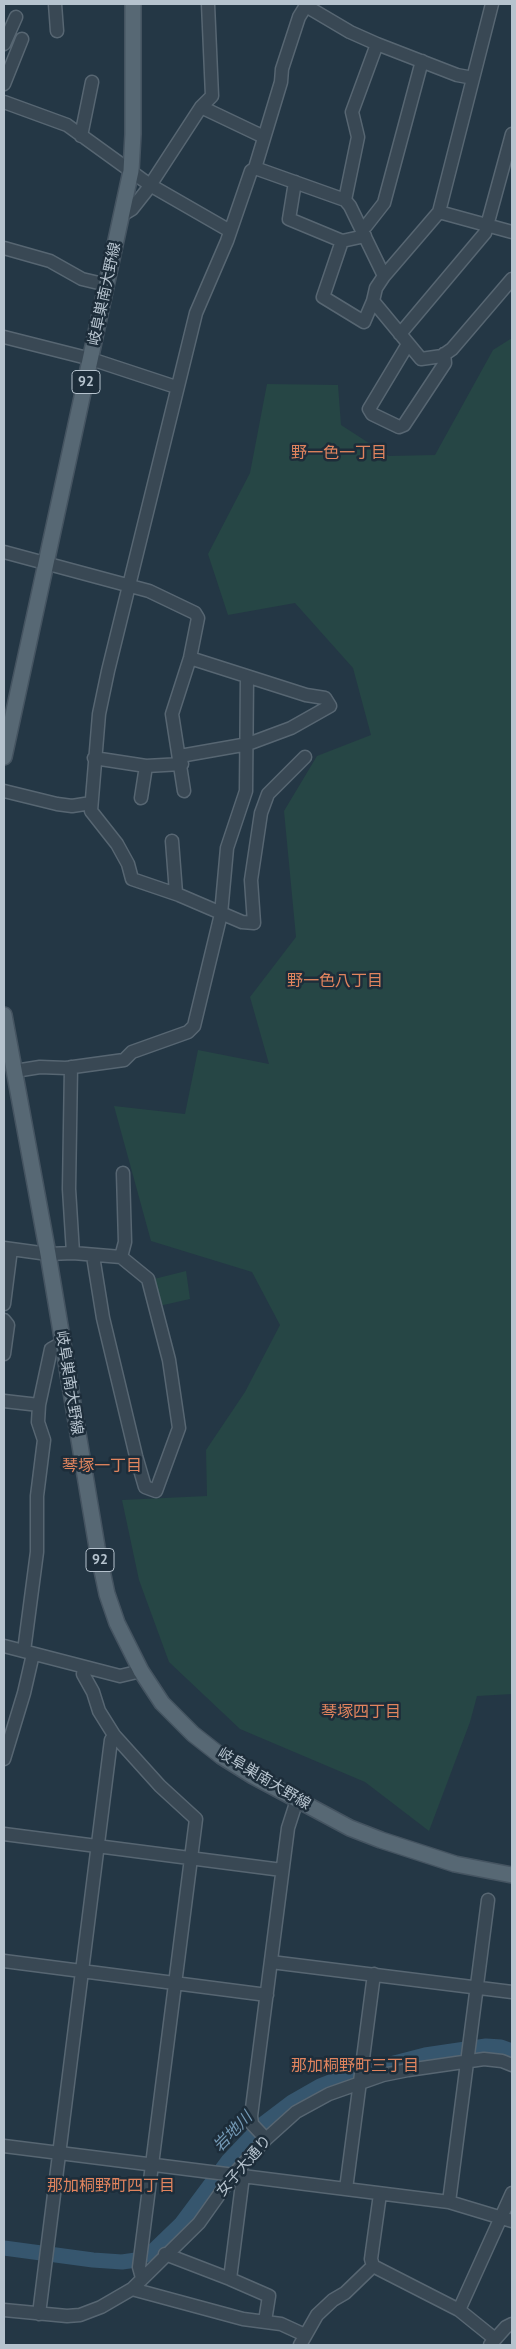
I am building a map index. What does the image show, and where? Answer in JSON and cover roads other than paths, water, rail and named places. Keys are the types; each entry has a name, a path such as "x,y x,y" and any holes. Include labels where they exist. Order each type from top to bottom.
{"main road":[{"name":"岐阜巣南大野線","path":"4,757 131,171 134,134 133,4"},
{"name":"岐阜巣南大野線","path":"4,1015 11,1064 48,1254 96,1547 107,1594 117,1623 142,1671 162,1703 193,1734 253,1776 350,1828 381,1840 455,1864 512,1875"}],"street":[{"path":"55,4 57,31"},
{"path":"122,215 132,209 201,107 212,96 208,4"},
{"path":"342,241 323,297 364,322 376,288 384,276 439,212 492,4"},
{"path":"305,756 290,769 267,796 261,814 251,880 254,923 242,922 176,893 132,880 128,864 117,844 91,811 99,714 176,387 196,313 230,231 251,171 255,168 281,82 282,70 306,5 350,32 377,44 457,75 473,78"},
{"path":"4,44 16,17"},
{"path":"4,84 22,39"},
{"path":"345,200 358,137 352,112 377,44"},
{"path":"295,182 289,220 342,241 364,232 366,226 384,202 422,61"},
{"path":"82,136 92,82"},
{"path":"4,102 60,122 150,185 230,231"},
{"path":"201,107 264,137"},
{"path":"444,354 445,363 404,425 399,428 372,414 369,409 404,339 485,233 489,225 512,134"},
{"path":"255,168 345,200 364,232 384,276"},
{"path":"439,212 512,232"},
{"path":"4,248 50,261 82,279 107,285"},
{"path":"373,301 420,359 444,354 452,349 512,279"},
{"path":"4,337 91,358 176,387"},
{"path":"4,552 47,562 149,591 194,613 198,618 190,658 172,714 181,760 184,791"},
{"path":"94,758 146,766 181,760 248,744 291,728 330,706 324,698 306,695 190,658"},
{"path":"11,1064 40,1067 71,1067 124,1060 132,1052 174,1038 188,1032 194,1026 221,914 227,848 245,793 248,744 247,677"},
{"path":"141,798 146,766"},
{"path":"4,791 57,804 72,806 91,803"},
{"path":"245,793 267,796"},
{"path":"172,841 176,893"},
{"path":"71,1067 69,1189 73,1253"},
{"path":"121,1257 125,1242 123,1173"},
{"path":"4,1304 7,1249 48,1254 73,1253 121,1257 148,1280 169,1360 179,1428 156,1491 145,1487 138,1464 103,1318 93,1256"},
{"path":"4,1320 8,1325 4,1354"},
{"path":"4,1759 24,1693 38,1552 37,1496 44,1440 38,1422 40,1405 51,1349 62,1343"},
{"path":"4,1401 40,1405"},
{"path":"4,1646 120,1676 142,1671"},
{"path":"84,1668 83,1674 93,1692 99,1711 114,1734 160,1786 196,1819 151,2164 141,2253 141,2273"},
{"path":"39,2314 111,1740 114,1734"},
{"path":"264,2137 254,2125 251,2116 288,1828 298,1800"},
{"path":"4,1834 282,1870"},
{"path":"449,2202 488,1900"},
{"path":"4,1961 267,1995"},
{"path":"271,1962 512,1992"},
{"path":"346,2189 374,1974"},
{"name":"女子大通り","path":"4,2310 39,2314 80,2314 101,2307 132,2289 141,2273 199,2223 229,2174 264,2137 296,2112 329,2094 361,2080 468,2054 512,2065"},
{"path":"4,2146 449,2202 507,2219"},
{"path":"229,2174 230,2279"},
{"path":"459,2310 507,2219 512,2193"},
{"path":"380,2194 371,2259 373,2266 459,2310 493,2342 512,2324"},
{"path":"165,2254 269,2296 264,2321"},
{"path":"132,2289 243,2319 281,2324 303,2340 317,2315 333,2300 345,2293 373,2266"}],"waterway":[{"name":"岩地川","path":"4,2248 93,2260 122,2262 136,2260 153,2251 181,2224 228,2161 263,2124 292,2102 320,2086 348,2075 425,2055 486,2046 501,2047 512,2051"}],"district":[{"name":"野一色一丁目","path":"339,453"},
{"name":"野一色八丁目","path":"335,981"},
{"name":"琴塚一丁目","path":"102,1466"},
{"name":"琴塚四丁目","path":"361,1712"},
{"name":"那加桐野町三丁目","path":"355,2066"},
{"name":"那加桐野町四丁目","path":"111,2186"}]}
